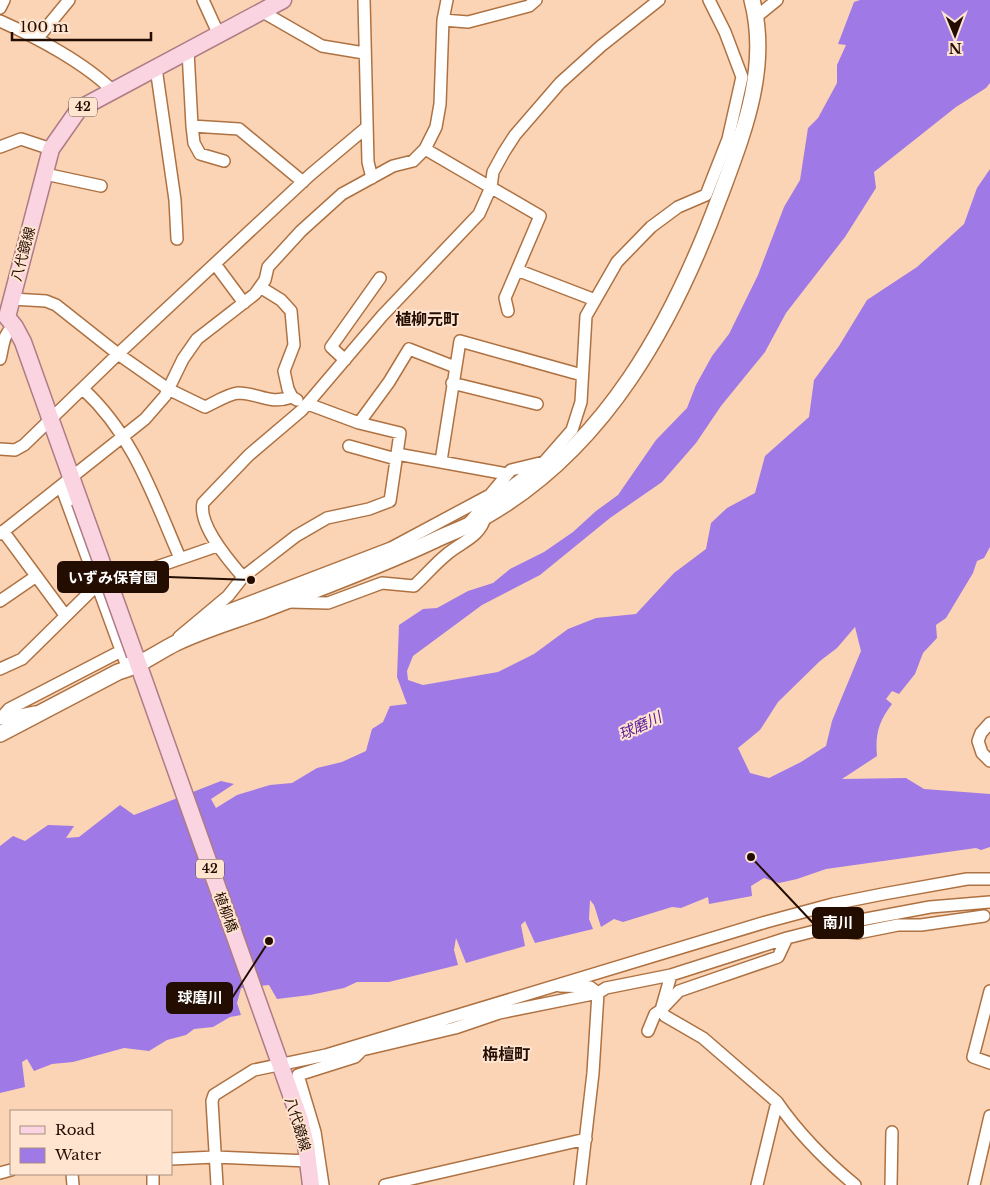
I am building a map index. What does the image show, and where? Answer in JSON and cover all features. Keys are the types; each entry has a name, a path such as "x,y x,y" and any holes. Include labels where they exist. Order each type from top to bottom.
{"main road":[{"name":"八代鏡線","path":"7,318 51,149 79,109 283,0"},
{"name":"42","path":"7,318 23,342 52,419 67,482 80,502 133,663"},
{"name":"植柳橋","path":"133,663 279,1064"},
{"name":"八代鏡線","path":"279,1064 300,1120 309,1161 311,1185"}],"street":[{"path":"0,8 4,0"},
{"path":"37,39 69,0"},
{"path":"203,0 219,34"},
{"path":"364,0 368,162 372,178"},
{"path":"65,615 2,532 145,418 168,389 183,359 197,340 244,303 260,287 268,267 301,231 342,194 393,166 413,161 425,149 436,127 440,104 444,20 447,0"},
{"path":"444,20 468,22 529,6 536,0"},
{"path":"243,577 217,546 201,509 203,502 248,456 307,405 431,262 479,214 491,187 493,172 504,152 515,135 560,83 601,46 659,0"},
{"path":"709,0 725,32 742,77 745,130"},
{"path":"483,513 526,490 564,459 613,403 646,356 686,280 745,130 756,77 758,48 756,17 752,0"},
{"path":"756,17 777,0"},
{"path":"262,11 322,46 364,53"},
{"path":"0,21 37,39 102,80 113,91"},
{"path":"188,50 194,143 200,154 224,161"},
{"path":"156,68 175,200 177,239"},
{"path":"0,734 133,663 176,643 382,565 466,526 544,462 572,430 580,402 586,316 617,262 651,226 678,207 706,195 728,139 742,77"},
{"path":"192,126 240,130 303,182"},
{"path":"0,449 19,448 303,182 367,127"},
{"path":"0,147 21,139 51,149"},
{"path":"425,149 540,216 505,298 508,311"},
{"path":"45,174 101,186"},
{"path":"215,264 244,303"},
{"path":"517,270 595,300"},
{"path":"346,360 331,347 380,278"},
{"path":"176,643 180,637 203,620 228,596 243,577 296,536 326,518 369,509 390,501 400,433 359,423 307,405 292,397 284,371 294,345 291,311 281,300 260,287"},
{"path":"12,299 32,300 56,305 118,354 168,389 205,407 237,393 281,401 292,397"},
{"path":"0,360 10,328 7,318"},
{"path":"441,461 460,340 582,375"},
{"path":"359,423 389,382 408,349 455,367"},
{"path":"452,383 537,404"},
{"path":"83,389 103,407 134,452 180,558"},
{"path":"349,446 507,474"},
{"path":"286,602 328,603 382,583 414,586 447,553 466,543 483,524 483,513 490,495 511,470 544,462"},
{"path":"67,482 98,587 133,663"},
{"path":"203,620 391,548 490,495"},
{"path":"0,669 22,659 93,589 217,546"},
{"path":"0,601 35,577"},
{"path":"0,719 9,709 133,663"},
{"path":"0,719 46,709"},
{"path":"990,723 978,741 982,753 990,761"},
{"path":"218,1185 212,1101 214,1094 254,1070 326,1055 833,904 967,879 990,879"},
{"path":"323,1185 315,1132 298,1076 355,1056 362,1050 525,1008 598,993 606,988 671,979 787,938 822,929 930,907 990,902"},
{"path":"822,929 858,933 898,925 921,925 984,916"},
{"path":"648,1031 655,1014 679,991 778,957 787,938"},
{"path":"671,979 694,987"},
{"path":"671,979 661,1010 664,1016 702,1038 777,1102 791,1122 819,1152 855,1185"},
{"path":"525,1008 560,986 590,987 598,993"},
{"path":"990,991 973,1057 990,1063"},
{"path":"580,1185 593,1073 598,993"},
{"path":"757,1185 777,1102"},
{"path":"974,1185 990,1116"},
{"path":"891,1185 892,1132"},
{"path":"385,1185 586,1139"},
{"path":"172,1159 216,1157 309,1161"}],"water":[{"path":"860,0 990,0 990,83 986,88 956,107 874,172 876,188 845,237 786,313 765,352 721,406 696,443 662,482 610,518 540,575 482,605 413,656 407,671 408,680 423,685 498,672 534,654 568,629 596,618 636,614 674,573 706,549 711,523 727,508 755,493 765,456 809,417 814,380 839,346 867,300 917,267 964,224 977,188 990,169 990,547 984,558 977,561 973,573 946,618 936,625 937,638 923,653 915,674 899,694 892,691 886,699 892,704 879,728 877,756 842,779 906,778 924,789 990,794 990,847 981,850 976,848 826,869 779,883 764,878 751,886 752,896 709,904 708,897 681,908 672,907 623,922 614,919 601,927 594,905 590,900 589,919 593,929 535,943 525,921 521,925 525,946 466,963 456,938 454,950 458,965 389,982 357,982 344,988 277,999 269,985 241,988 237,1003 241,1015 230,1017 213,1027 194,1029 186,1035 167,1040 149,1051 124,1048 73,1062 52,1064 34,1071 27,1059 22,1062 25,1087 0,1093 0,846 13,836 25,841 48,825 74,826 66,838 79,837 120,805 134,815 221,781 234,784 211,799 216,808 237,795 270,785 292,783 317,768 342,762 366,751 372,729 383,722 390,706 407,704 397,677 399,625 423,609 437,608 468,591 493,583 510,569 544,552 573,532 596,511 618,495 656,440 687,408 696,385 712,356 729,334 758,275 784,207 800,180 808,128 818,118 837,83 837,65 846,45 838,44 854,2","holes":["855,627 861,651 832,721 826,746 801,762 769,778 750,773 738,748 760,730 778,702 820,661 837,648"]}],"place":[{"name":"いずみ保育園","path":"251,580"},
{"name":"南川","path":"751,857"},
{"name":"球磨川","path":"269,941"}],"district":[{"name":"植柳元町","path":"427,319"},
{"name":"栴檀町","path":"506,1054"}]}
